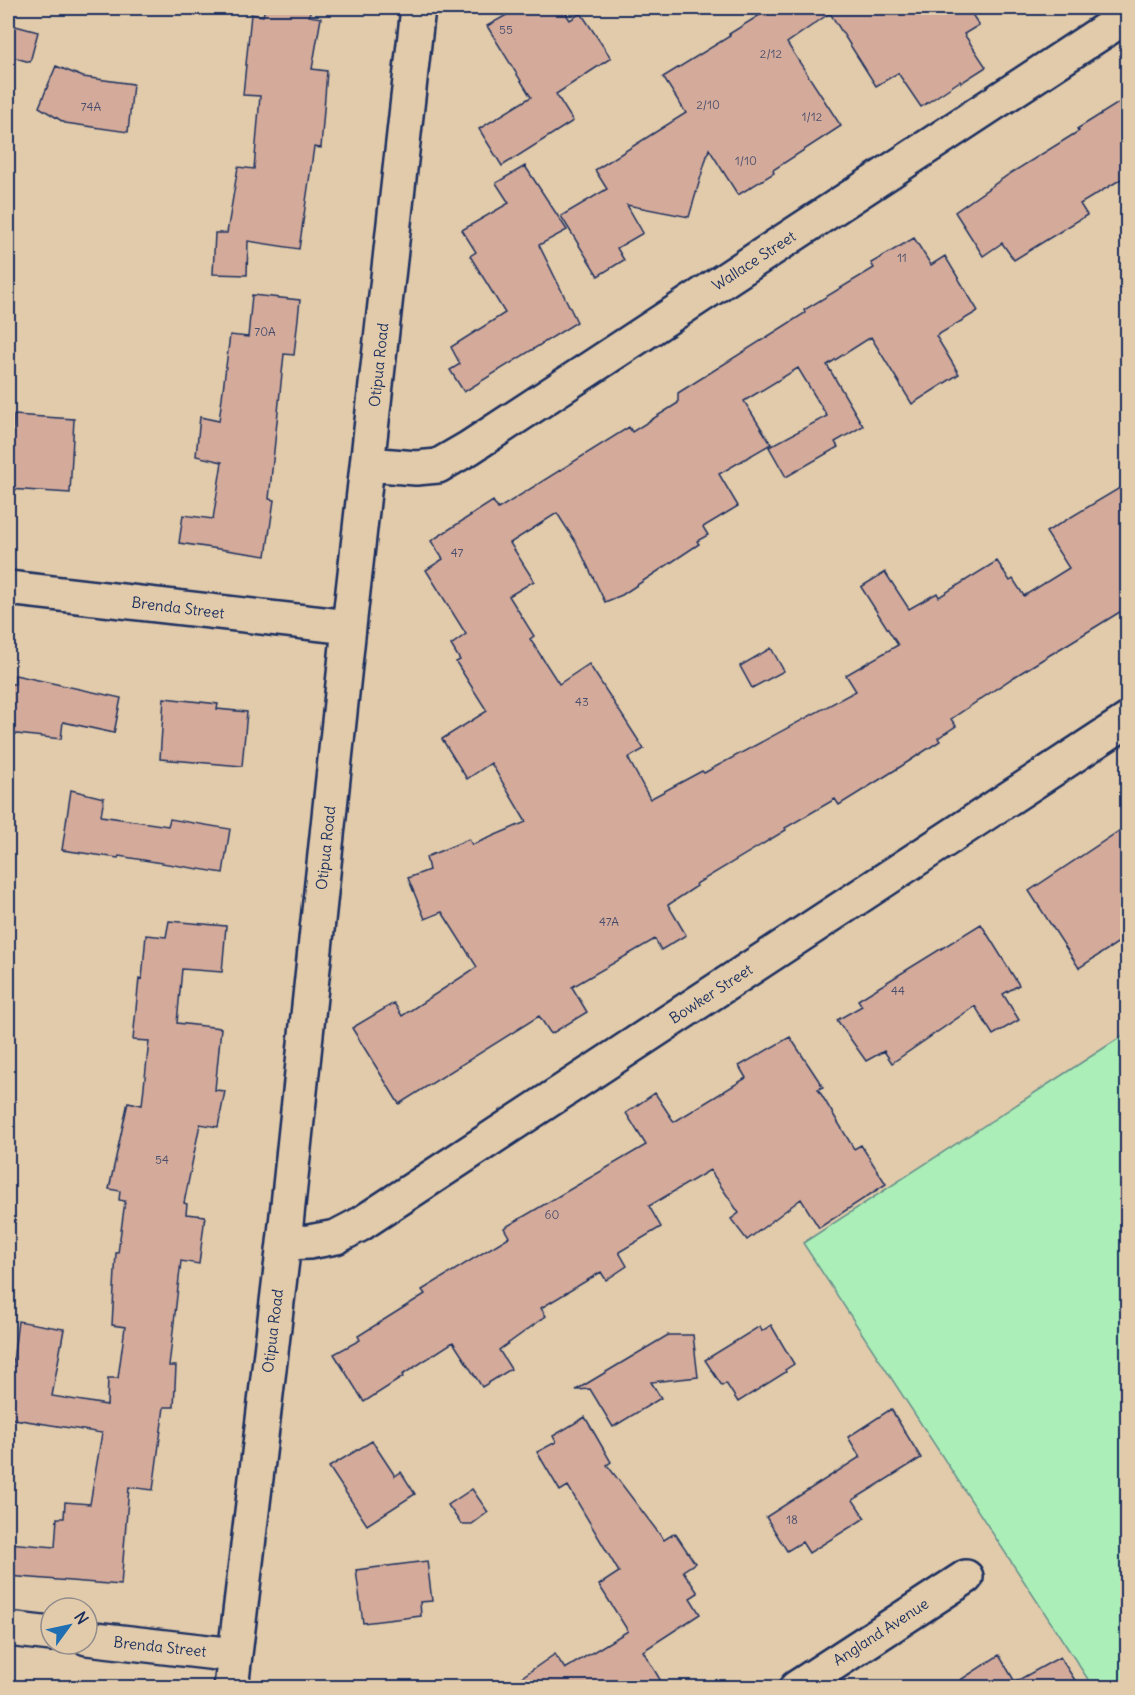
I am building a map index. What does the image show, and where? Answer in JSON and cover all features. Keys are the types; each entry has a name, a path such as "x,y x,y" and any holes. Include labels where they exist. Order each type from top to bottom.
{"street":[{"name":"Otipua Road","path":"231,1688 284,1243 349,627 418,8"},
{"name":"Wallace Street","path":"368,464 416,468 438,466 469,448 1128,15"},
{"name":"Brenda Street","path":"8,588 349,627"},
{"name":"Bowker Street","path":"284,1243 309,1242 336,1237 359,1225 1128,720"},
{"name":"Angland Avenue","path":"796,1688 966,1577"},
{"path":"8,1629 39,1633"},
{"name":"Brenda Street","path":"99,1639 234,1655"}],"green space":[{"path":"1127,1033 1127,1687 1093,1687 803,1243"}],"building":[{"path":"265,8 311,8 309,16 321,18 312,69 327,71 321,148 314,147 299,249 248,241 247,275 213,274 215,233 227,233 238,167 254,169 260,96 243,95 251,14 263,16"},
{"path":"519,8 562,8 570,20 581,13 611,58 556,94 573,121 502,166 479,129 531,97 487,26"},
{"path":"771,8 968,8 979,25 964,34 986,67 921,107 898,73 876,86 830,13 787,43 841,126 738,195 709,149 689,217 627,205 643,233 617,248 624,260 598,276 561,216 607,189 595,170 686,113 663,77"},
{"path":"8,24 38,32 30,62 8,56"},
{"path":"56,66 83,77 133,84 128,132 65,123 39,107"},
{"path":"1128,97 1128,175 1080,204 1087,215 1014,260 1002,243 983,256 955,212"},
{"path":"525,166 567,230 539,245 577,322 464,392 450,370 460,364 451,347 505,313 470,256 476,252 462,230 509,203 496,183"},
{"path":"914,238 931,265 945,256 978,311 936,336 959,374 912,404 871,337 827,365 863,426 835,442 838,447 786,477 769,447 827,416 798,368 744,401 771,444 719,474 738,506 703,527 708,535 697,541 699,544 622,595 605,602 577,544 557,513 510,543 534,581 509,596 534,636 530,639 559,684 589,664 644,749 628,758 650,799 702,771 704,773 856,691 846,675 898,645 861,587 885,572 909,609 937,593 939,597 997,561 1010,581 1013,579 1024,596 1069,568 1046,532 1128,483 1128,607 1014,677 951,719 956,726 938,738 940,741 900,767 839,805 835,799 696,884 697,886 668,905 686,935 661,950 655,939 572,987 587,1012 551,1034 539,1016 399,1104 352,1028 394,1003 402,1016 477,967 442,912 425,919 408,878 429,870 426,857 469,839 472,845 526,822 491,763 467,779 442,739 487,711 456,662 460,660 451,645 466,634 426,570 443,559 431,541 493,501 498,509 629,427 632,432 678,403 678,393 805,313 804,310 874,268 871,263"},
{"path":"252,295 300,300 294,355 284,354 269,499 274,500 266,556 179,543 183,515 213,519 222,462 196,456 200,417 219,421 230,335 248,337"},
{"path":"14,415 74,419 70,493 9,489"},
{"path":"771,648 784,671 752,688 740,666"},
{"path":"15,675 121,698 114,733 63,722 61,739 8,733 8,684 15,684"},
{"path":"164,698 218,704 217,709 247,712 242,766 160,759"},
{"path":"71,790 104,798 101,816 168,826 170,819 230,829 223,873 119,856 118,858 62,850"},
{"path":"1128,825 1128,936 1079,968 1029,891"},
{"path":"169,921 226,926 222,972 182,969 177,1023 221,1028 215,1090 225,1091 218,1127 200,1124 184,1203 187,1204 186,1214 205,1216 199,1264 181,1261 169,1366 176,1366 174,1407 164,1407 153,1490 129,1487 121,1585 8,1576 8,1543 55,1547 57,1518 64,1518 65,1502 90,1504 102,1433 8,1418 18,1321 64,1329 52,1396 107,1405 108,1378 118,1378 125,1327 112,1325 116,1253 118,1253 125,1201 119,1200 120,1191 109,1189 128,1102 142,1105 149,1041 133,1040 146,935 166,937"},
{"path":"981,924 1019,985 1003,994 1019,1020 993,1035 975,1006 892,1063 884,1051 866,1061 837,1020 862,1006 858,1000"},
{"path":"790,1037 823,1087 818,1089 854,1149 861,1145 886,1184 819,1228 801,1199 747,1240 731,1219 739,1213 710,1170 649,1206 661,1227 619,1252 627,1266 606,1280 601,1272 541,1308 546,1316 499,1350 511,1369 482,1387 453,1342 364,1402 334,1354 360,1340 358,1336 425,1294 422,1290 509,1237 504,1228 646,1145 626,1113 655,1093 674,1122 746,1078 739,1066"},
{"path":"771,1325 794,1364 785,1370 786,1372 738,1402 726,1383 722,1386 705,1360 760,1326 762,1331"},
{"path":"668,1335 693,1335 698,1377 651,1382 661,1398 613,1427 590,1389 576,1390"},
{"path":"891,1409 921,1458 853,1500 865,1518 809,1553 802,1542 787,1551 766,1517 860,1457 848,1437"},
{"path":"585,1417 611,1462 607,1465 664,1540 675,1533 695,1563 683,1571 698,1593 690,1598 700,1614 643,1651 665,1688 506,1688 555,1654 565,1669 628,1631 599,1585 619,1572 568,1486 560,1491 537,1452 556,1442 553,1436"},
{"path":"372,1441 395,1476 401,1472 415,1494 367,1525 329,1467"},
{"path":"472,1489 488,1512 472,1524 461,1524 448,1505"},
{"path":"427,1561 432,1601 420,1602 421,1616 363,1623 356,1570"},
{"path":"999,1655 1015,1682 1060,1657 1080,1688 948,1688"}]}
